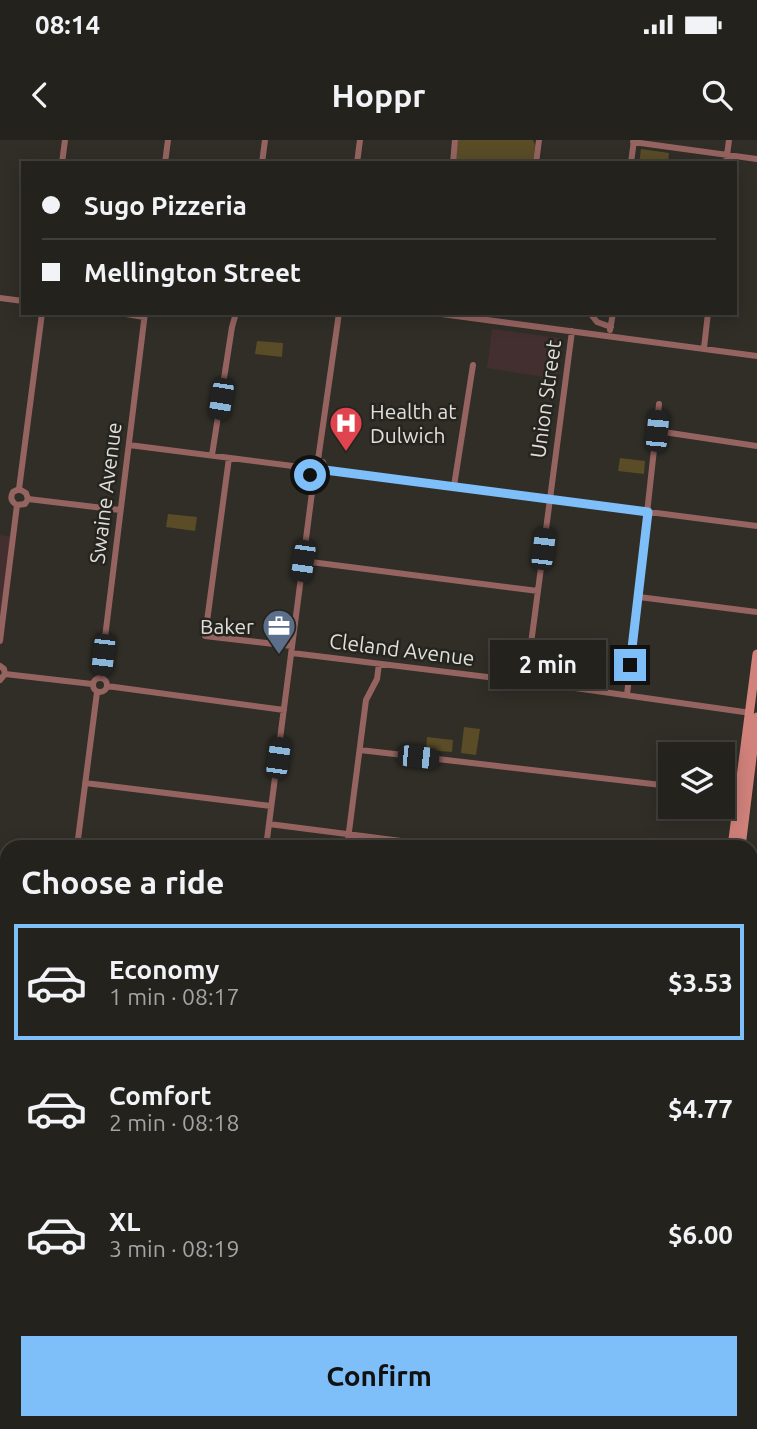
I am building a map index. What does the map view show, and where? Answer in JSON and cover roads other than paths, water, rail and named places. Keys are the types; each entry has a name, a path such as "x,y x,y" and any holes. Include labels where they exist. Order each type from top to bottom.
{"main road":[{"path":"733,840 754,714 757,654"},
{"path":"741,840 743,794"}],"street":[{"path":"62,161 65,140"},
{"path":"165,161 168,140"},
{"path":"262,161 265,140"},
{"path":"357,161 360,140"},
{"path":"453,161 456,140"},
{"path":"536,161 538,140"},
{"path":"727,159 729,140"},
{"path":"631,161 634,141 727,159 757,159"},
{"path":"0,298 21,300"},
{"path":"19,489 42,315"},
{"name":"Swaine Avenue","path":"100,678 145,315"},
{"path":"212,455 236,315"},
{"path":"318,460 339,315"},
{"path":"449,315 757,356"},
{"path":"592,315 597,322 611,327"},
{"path":"610,336 612,315"},
{"path":"704,348 708,315"},
{"name":"Union Street","path":"526,681 572,331"},
{"path":"454,485 473,365"},
{"path":"627,695 659,404"},
{"path":"657,431 757,446"},
{"path":"129,445 308,468"},
{"name":"Cleland Avenue","path":"229,458 205,636 379,664 526,681 754,714"},
{"path":"318,460 324,464 325,470 321,476 314,477 310,475 308,468 310,463 318,460"},
{"path":"325,470 756,525"},
{"path":"267,840 314,477"},
{"path":"19,489 26,493 27,499 22,505 12,502 8,496 19,489"},
{"path":"27,499 120,510"},
{"path":"0,640 17,505"},
{"path":"303,561 538,591"},
{"path":"639,597 757,612"},
{"path":"348,840 366,699 377,679 379,664"},
{"path":"0,666 4,669 3,677 92,684"},
{"path":"92,684 100,678 105,680 107,686"},
{"path":"92,684 97,692"},
{"path":"107,686 284,710"},
{"path":"97,692 104,691 107,686"},
{"path":"78,840 97,692"},
{"path":"360,750 658,785"},
{"path":"85,783 271,806"},
{"path":"735,793 743,794"},
{"path":"269,824 390,840"}],"place":[{"name":"Health at Dulwich","path":"346,453"},
{"name":"Baker","path":"279,656"}]}
